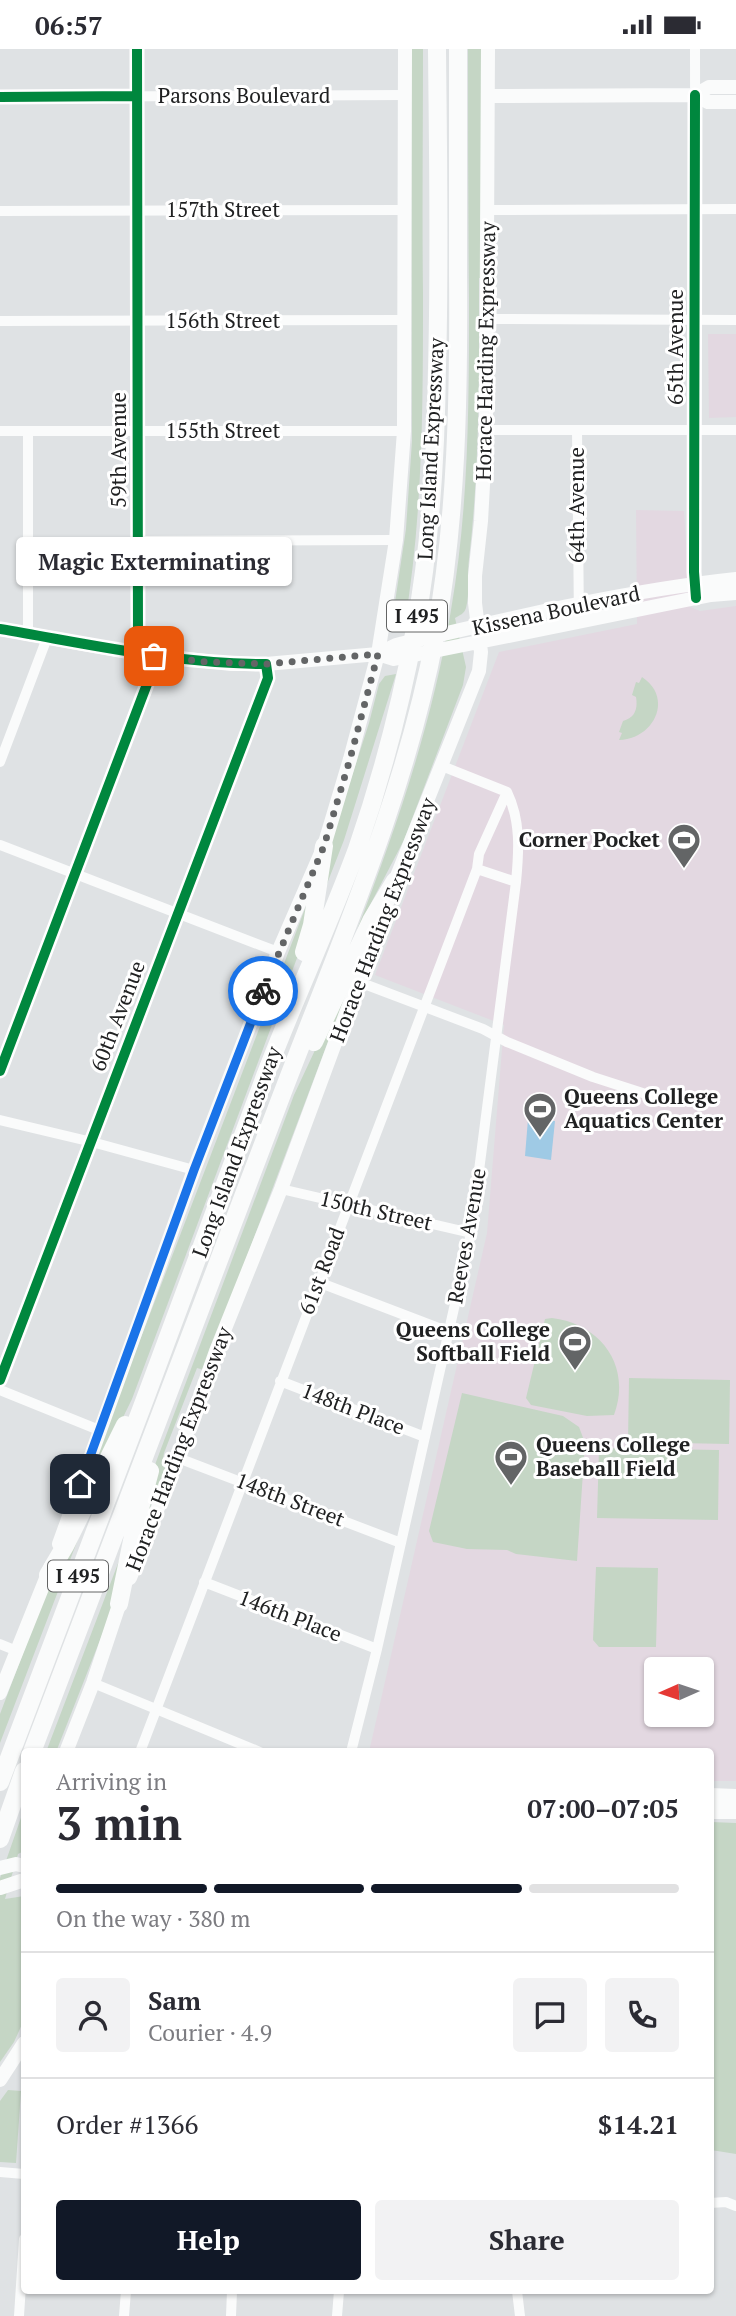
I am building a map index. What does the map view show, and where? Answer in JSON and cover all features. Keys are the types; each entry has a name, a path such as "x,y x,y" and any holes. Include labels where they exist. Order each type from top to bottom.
{"highway":[{"name":"Long Island Expressway","path":"0,1782 157,1370 276,1047 356,850 395,721 415,628 427,549 435,468 439,316 437,49"},
{"name":"Long Island Expressway","path":"34,1748 376,854 418,713 435,634 448,548 456,443 459,315 458,49"},
{"path":"276,1047 312,925 324,846"},
{"path":"278,1105 308,1054 371,921 395,881"},
{"path":"48,1575 157,1370"},
{"path":"119,1604 140,1509 177,1372"},
{"path":"0,1839 21,1780"}],"main road":[{"path":"0,1693 48,1575 194,1170 278,952 324,846 378,654 396,541 404,431 405,49"},
{"name":"Horace Harding Expressway","path":"68,1748 119,1604 281,1189 395,881 479,671 480,642 475,576 486,430 488,49"},
{"path":"489,96 695,95 709,87 736,87"},
{"path":"695,95 708,103 736,102"},
{"name":"Kissena Boulevard","path":"0,629 144,655 206,662 266,664 461,646 579,621 736,579"},
{"name":"Kissena Boulevard","path":"395,652 457,631 577,605 696,591 736,593"},
{"path":"714,1796 736,1797"},
{"path":"714,1811 736,1811"},
{"path":"0,1868 20,1865"},
{"path":"0,2080 21,2048"}],"street":[{"name":"59th Avenue","path":"0,1072 152,671 138,640 137,49"},
{"name":"65th Avenue","path":"695,49 696,591"},
{"name":"Parsons Boulevard","path":"0,97 405,96"},
{"path":"489,210 736,209"},
{"name":"157th Street","path":"0,211 405,210"},
{"path":"487,319 736,320"},
{"name":"156th Street","path":"0,321 405,320"},
{"path":"486,430 736,430"},
{"name":"64th Avenue","path":"577,430 579,621"},
{"name":"155th Street","path":"0,431 404,431"},
{"path":"28,431 28,634"},
{"path":"138,541 396,541"},
{"path":"0,762 47,638"},
{"name":"60th Avenue","path":"0,1380 268,678 266,664"},
{"path":"442,766 507,792"},
{"name":"61st Road","path":"141,1748 477,869 479,854 507,792"},
{"name":"Reeves Avenue","path":"353,1748 471,1233 516,882 517,828 514,807 507,792"},
{"path":"0,845 278,952"},
{"path":"477,869 516,882"},
{"path":"359,982 496,1035 593,1077 655,1097"},
{"path":"0,1120 194,1170"},
{"name":"150th Street","path":"281,1189 471,1233"},
{"path":"318,1282 449,1332"},
{"name":"148th Place","path":"280,1381 425,1437"},
{"path":"0,1390 99,1430"},
{"name":"148th Street","path":"178,1458 401,1543"},
{"name":"146th Place","path":"204,1582 377,1649"},
{"path":"0,1644 17,1651"},
{"path":"93,1683 251,1748"},
{"path":"0,2172 21,2174"},
{"path":"714,2203 726,2202 736,2206"},
{"path":"19,2316 21,2285"},
{"path":"124,2316 126,2294"},
{"path":"230,2316 232,2294"},
{"path":"337,2316 339,2294"},
{"path":"517,2294 520,2316"}],"shaded area":[{"path":"708,334 736,334 736,417 709,418"},
{"path":"636,510 684,511 690,607 700,611 736,606 736,1781 714,1781 714,1748 370,1748 487,1233 504,1025 375,975 499,652 637,624"}],"green space":[{"path":"411,49 423,49 422,420 410,586 404,628 395,628 392,622 406,529 412,441"},
{"path":"468,49 481,49 481,278 477,454 468,596 465,610 455,618 466,667 463,685 404,840 357,930 400,812 424,733 443,651 457,571 465,493 468,415"},
{"path":"396,674 344,840 325,889 330,844 379,684 385,676"},
{"path":"642,677 652,686 657,696 656,716 642,733 619,740 623,721 635,712 636,697 632,695 636,682 639,683"},
{"path":"306,906 309,907 306,934 132,1399 77,1511 75,1510"},
{"path":"346,984 349,986 204,1370 197,1368 164,1453 162,1465 165,1468 144,1523 150,1478 294,1095"},
{"name":"Queens College Softball Field","path":"552,1318 585,1329 598,1338 608,1350 619,1380 619,1397 614,1415 587,1416 531,1405 526,1398 545,1319"},
{"path":"629,1378 730,1380 729,1444 628,1442"},
{"name":"Queens College Baseball Field","path":"462,1393 563,1416 579,1427 585,1443 577,1561 516,1554 507,1550 467,1549 433,1542 429,1531"},
{"path":"599,1448 719,1450 718,1520 597,1518"},
{"path":"88,1513 0,1743 0,1714 46,1593"},
{"path":"130,1532 113,1607 58,1748 48,1748"},
{"path":"596,1567 658,1568 656,1647 599,1647 593,1640"},
{"path":"21,1818 21,1852 18,1854 5,1899 21,1896 21,2027 0,2062 0,1878"},
{"path":"714,1822 736,1823 736,2154 714,2150"},
{"path":"8,2090 21,2091 16,2163 0,2162 0,2101"}],"water":[{"name":"Queens College Aquatics Center","path":"528,1119 555,1121 551,1160 525,1156"}],"cycle path":[{"path":"0,1071 152,671 138,640 137,49"},
{"path":"695,95 696,598"},
{"path":"0,97 137,96"},
{"path":"0,629 166,657 266,664 268,678 0,1380"}],"way so far":[{"path":"154,656 231,664 266,664 378,654 324,846 263,991"}],"place":[{"name":"Magic Exterminating","path":"154,656"},
{"name":"Corner Pocket","path":"684,870"},
{"name":"Queens College Aquatics Center","path":"540,1139"},
{"name":"Queens College Softball Field","path":"575,1372"},
{"name":"Queens College Baseball Field","path":"511,1487"}],"route":[{"path":"80,1484 194,1170 263,991"}]}
